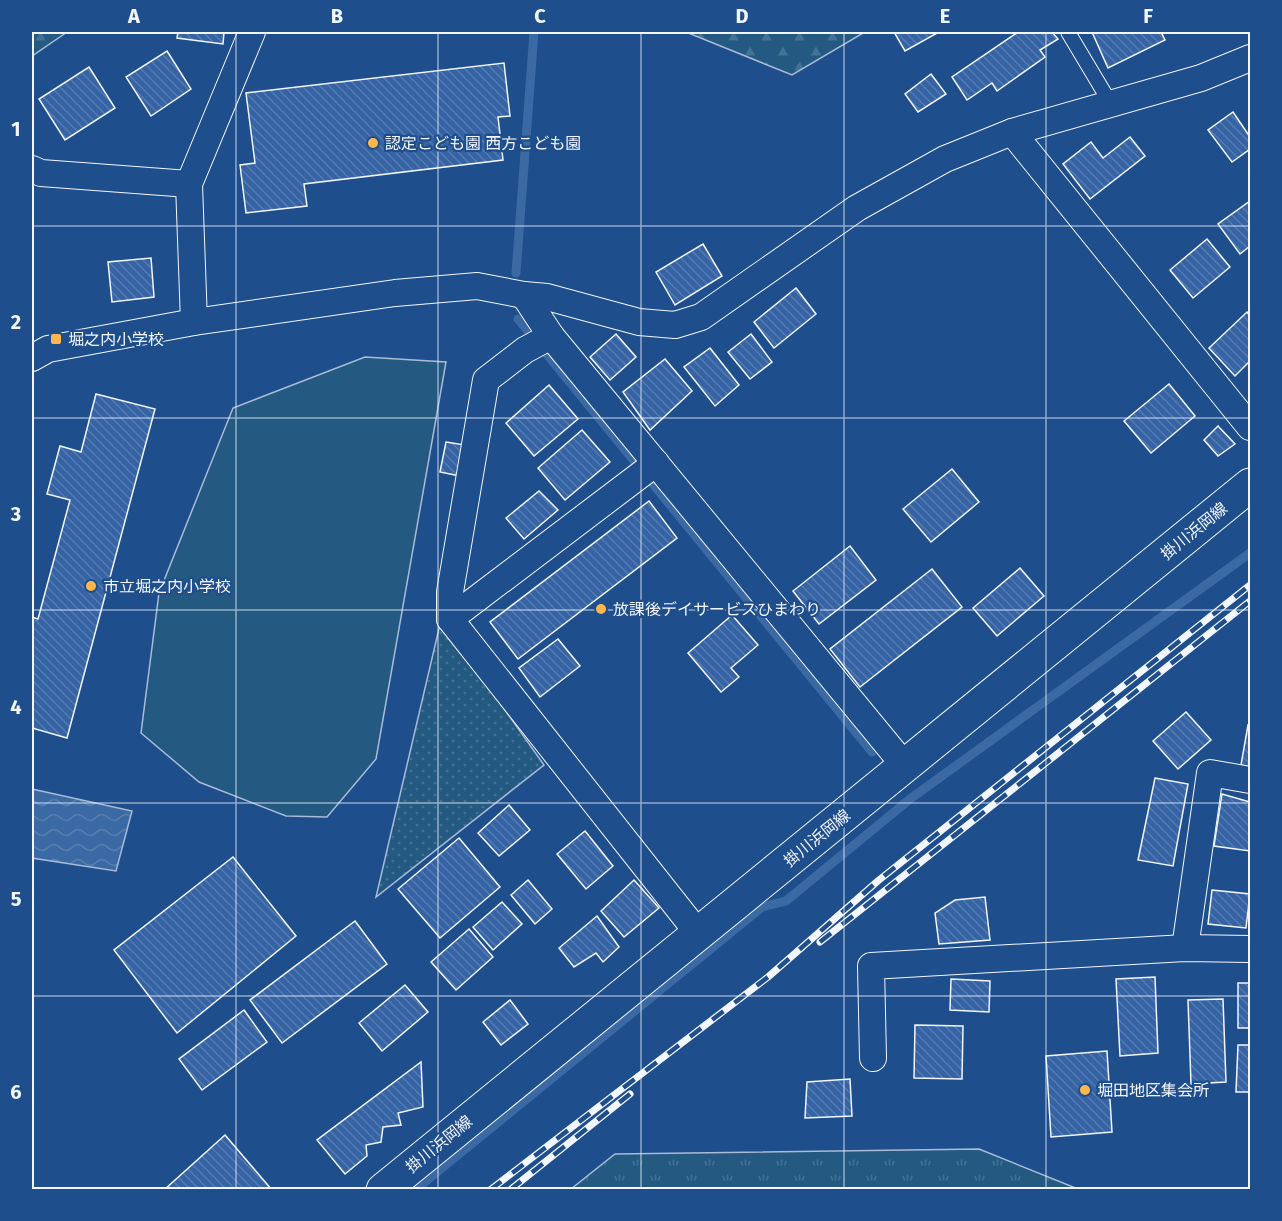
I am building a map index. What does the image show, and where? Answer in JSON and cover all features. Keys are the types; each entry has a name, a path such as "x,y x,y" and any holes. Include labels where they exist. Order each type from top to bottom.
{"main road":[{"name":"掛川浜岡線","path":"383,1190 1251,485"}],"street":[{"path":"194,322 189,184 252,32"},
{"path":"32,358 48,349 194,322 395,292 477,286 546,297 639,322 675,325 701,317 857,208 945,159 1012,132 1201,78 1251,58"},
{"path":"1012,132 1251,427"},
{"path":"32,169 41,173 189,184"},
{"path":"524,295 543,340 655,464 905,766"},
{"path":"543,340 525,350 486,380 450,592 450,619 698,933"},
{"path":"450,619 655,464"},
{"path":"1185,948 1210,773 1251,780"},
{"path":"873,1058 871,966 1185,948 1251,949"}],"lane":[{"path":"1068,32 1111,104"}],"green space":[{"path":"32,32 67,32 32,56"},
{"path":"686,32 865,32 792,75"},
{"path":"365,357 446,362 376,759 327,817 286,816 199,782 141,733 159,593 233,408"},
{"path":"441,620 544,765 376,897"},
{"path":"979,1149 1078,1189 571,1189 615,1154"}],"water":[{"path":"32,789 132,811 116,871 32,858"}],"building":[{"path":"178,32 224,32 223,44 177,38"},
{"path":"894,32 939,32 905,51"},
{"path":"1018,32 1052,32 1058,39 1040,50 1045,57 997,91 992,83 967,100 952,77"},
{"path":"1092,32 1161,32 1165,40 1108,68"},
{"path":"167,51 191,89 151,116 126,77"},
{"path":"504,63 510,116 498,117 503,160 304,184 307,206 246,213 240,165 255,163 246,93"},
{"path":"89,67 115,108 65,140 39,99"},
{"path":"931,74 946,94 918,112 905,94"},
{"path":"1233,112 1250,137 1250,149 1232,162 1208,130"},
{"path":"1130,137 1145,156 1090,199 1063,164 1091,142 1103,158"},
{"path":"1250,201 1250,246 1240,254 1218,224"},
{"path":"1207,239 1230,267 1193,298 1170,270"},
{"path":"703,244 722,276 675,305 656,272"},
{"path":"151,258 154,297 112,302 108,262"},
{"path":"796,288 816,314 774,348 754,322"},
{"path":"1247,312 1250,316 1250,361 1235,376 1209,348"},
{"path":"616,334 636,357 610,380 590,357"},
{"path":"751,334 772,362 750,379 728,352"},
{"path":"710,348 739,385 715,406 684,367"},
{"path":"665,359 692,391 650,430 623,392"},
{"path":"1169,384 1195,416 1151,453 1124,421"},
{"path":"549,385 578,419 534,456 506,423"},
{"path":"96,394 155,409 67,738 32,728 32,617 38,619 70,500 47,494 60,446 81,452"},
{"path":"1218,426 1235,444 1218,456 1204,440"},
{"path":"582,430 610,462 565,500 538,468"},
{"path":"446,442 465,445 460,476 440,472"},
{"path":"952,469 979,502 931,542 903,509"},
{"path":"539,491 558,510 524,539 506,518"},
{"path":"649,501 677,538 518,659 490,622"},
{"path":"850,546 876,580 819,624 793,591"},
{"path":"1020,568 1044,596 997,636 973,608"},
{"path":"932,569 962,607 860,687 830,649"},
{"path":"732,615 758,645 731,668 739,677 721,692 688,653"},
{"path":"558,639 580,666 540,697 519,668"},
{"path":"1186,712 1211,740 1178,769 1153,741"},
{"path":"1248,725 1250,726 1250,767 1241,765"},
{"path":"1155,778 1188,784 1173,866 1138,860"},
{"path":"1222,794 1250,802 1250,851 1214,846"},
{"path":"509,805 530,830 499,856 478,833"},
{"path":"585,831 613,866 586,889 557,854"},
{"path":"459,838 500,887 440,938 398,889"},
{"path":"233,857 296,936 177,1033 114,950"},
{"path":"528,880 552,909 535,924 511,895"},
{"path":"634,880 659,908 624,937 601,911"},
{"path":"1212,890 1250,894 1246,928 1208,924"},
{"path":"985,897 990,940 939,944 935,913 955,900"},
{"path":"502,902 522,924 493,950 473,927"},
{"path":"597,916 619,947 603,962 596,953 574,967 559,948"},
{"path":"355,921 387,964 282,1043 250,1000"},
{"path":"469,929 493,957 456,990 431,962"},
{"path":"1155,977 1158,1053 1120,1056 1116,979"},
{"path":"951,979 990,981 989,1012 950,1010"},
{"path":"1238,983 1250,983 1250,1028 1238,1028"},
{"path":"405,985 428,1012 382,1051 359,1023"},
{"path":"1223,999 1226,1082 1191,1084 1188,1000"},
{"path":"510,1000 528,1024 501,1045 483,1022"},
{"path":"244,1010 267,1042 202,1090 179,1059"},
{"path":"915,1025 963,1026 962,1079 914,1078"},
{"path":"1238,1045 1250,1045 1250,1092 1236,1092"},
{"path":"1107,1051 1112,1132 1051,1137 1046,1056"},
{"path":"421,1062 423,1107 398,1113 401,1125 383,1127 381,1142 366,1145 367,1156 345,1174 317,1140"},
{"path":"850,1079 852,1116 805,1118 807,1082"},
{"path":"225,1135 272,1190 164,1190"}],"waterway":[{"path":"516,273 534,32"},
{"path":"518,319 872,752"},
{"path":"415,1190 762,907 786,901 910,799 1250,553"}],"railway":[{"path":"490,1190 768,977 879,880 1250,585"},
{"path":"820,942 1250,601"},
{"path":"510,1190 630,1094"}],"place":[{"name":"認定こども園 西方こども園","path":"373,143"},
{"name":"堀之内小学校","path":"56,339"},
{"name":"市立堀之内小学校","path":"91,586"},
{"name":"放課後デイサービスひまわり","path":"601,609"},
{"name":"堀田地区集会所","path":"1085,1090"}]}
